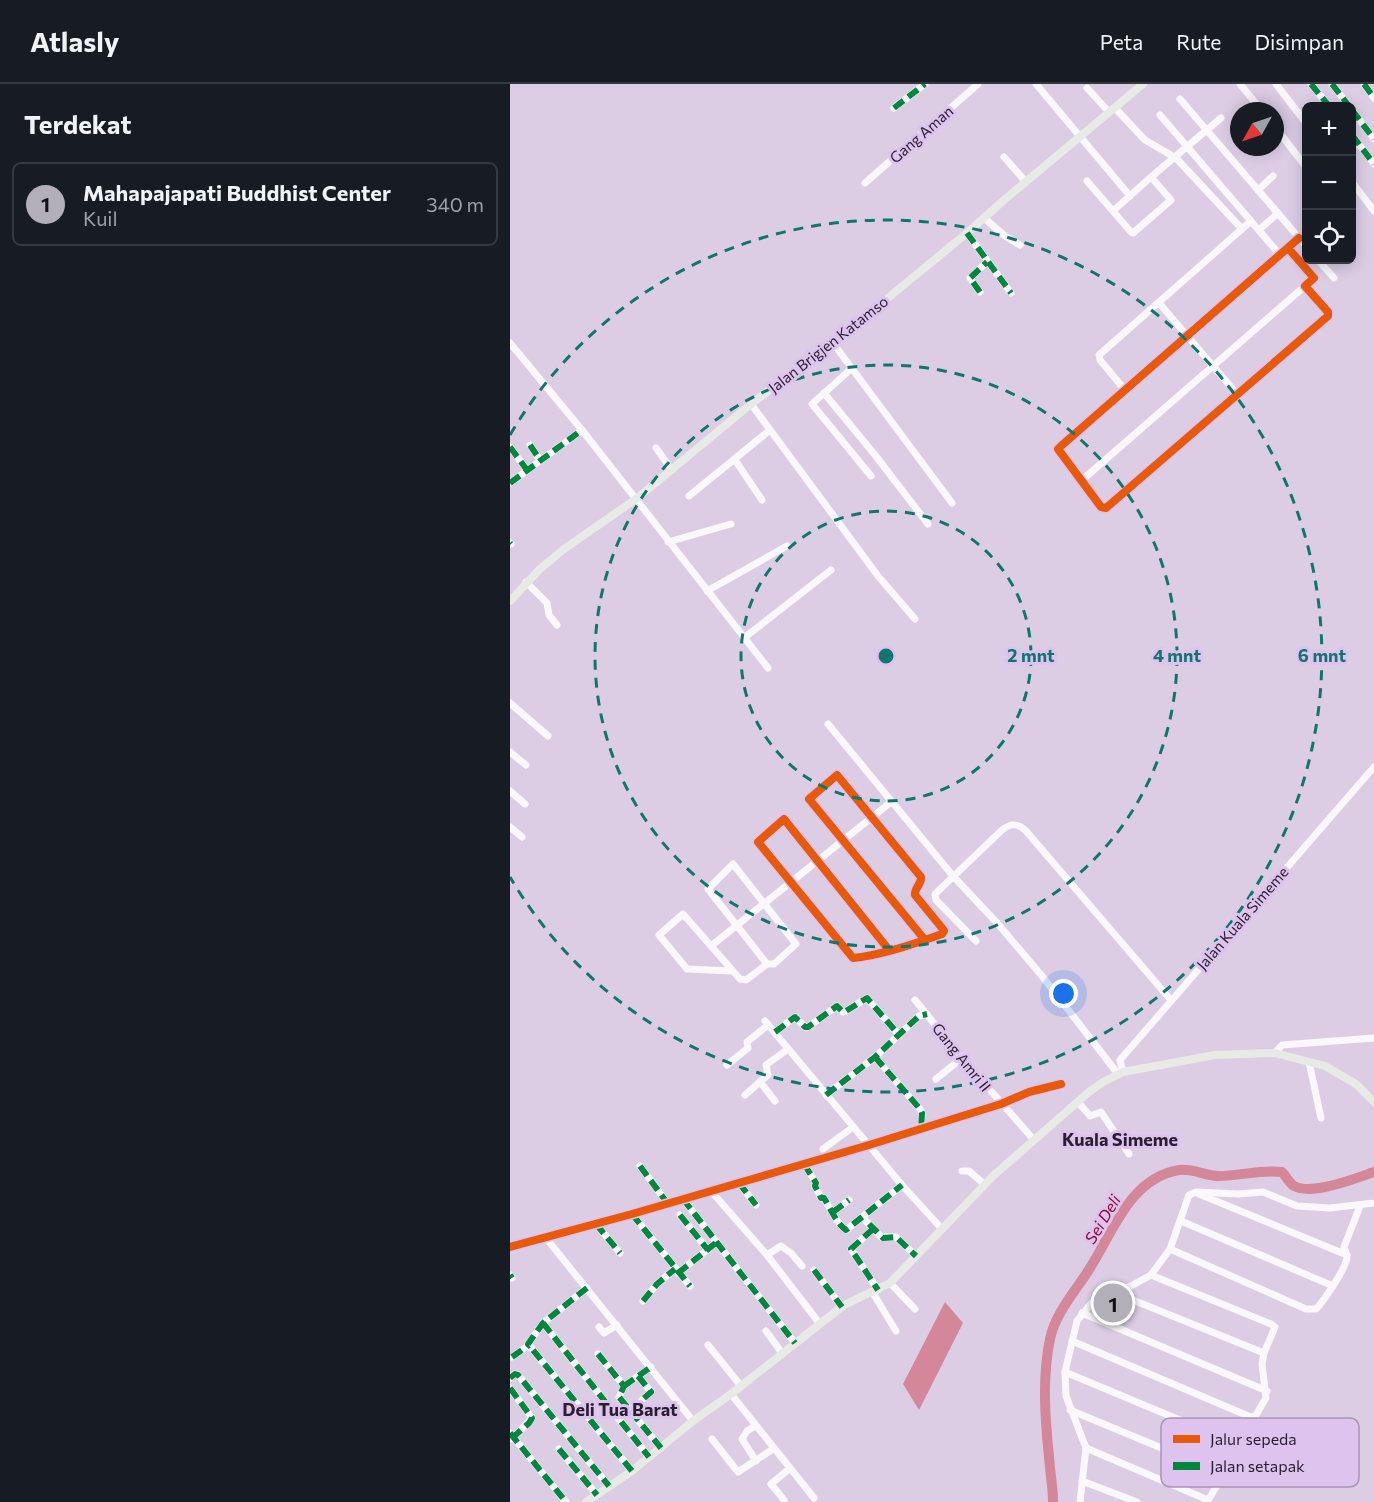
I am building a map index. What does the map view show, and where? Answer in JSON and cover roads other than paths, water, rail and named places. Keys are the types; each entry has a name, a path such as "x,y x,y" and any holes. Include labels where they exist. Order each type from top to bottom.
{"main road":[{"name":"Jalan Brigjen Katamso","path":"510,601 526,582 564,549 636,499 751,404 832,343 967,233 1143,84"},
{"path":"586,1502 632,1471 693,1420 741,1386 842,1306 890,1283 984,1184 1096,1087 1120,1073 1215,1055 1275,1053 1325,1066 1356,1084 1374,1102"}],"street":[{"path":"894,108 925,84"},
{"name":"Gang Aman","path":"865,183 978,84"},
{"path":"1036,84 1130,196"},
{"path":"1240,84 1255,102"},
{"path":"1276,84 1302,118"},
{"path":"1311,84 1326,102"},
{"path":"1332,84 1346,102"},
{"path":"1364,84 1374,98"},
{"path":"1087,88 1145,141 1176,158 1242,229"},
{"path":"1180,99 1302,241"},
{"path":"1160,115 1280,255"},
{"path":"1356,116 1374,140"},
{"path":"1113,212 1221,118"},
{"path":"1284,138 1302,161"},
{"path":"1356,140 1374,164"},
{"path":"1004,157 1026,182"},
{"path":"1258,190 1273,176"},
{"path":"1086,181 1133,233 1170,202 1170,199 1151,177"},
{"path":"1356,187 1374,211"},
{"path":"1258,230 1278,213"},
{"path":"984,218 1005,236 1020,245"},
{"path":"1125,390 1099,357 1251,221"},
{"path":"967,233 1011,293"},
{"path":"1299,238 1058,449 1099,506 1106,508 1328,316 1328,312 1305,286"},
{"path":"1288,248 1314,278"},
{"path":"980,292 970,278 987,262"},
{"path":"1322,264 1334,278"},
{"path":"1082,481 1212,365 1326,268"},
{"path":"1159,303 1237,394"},
{"path":"832,343 952,503"},
{"path":"510,344 582,430 768,668"},
{"path":"852,368 812,404 871,476"},
{"path":"824,393 928,524"},
{"path":"751,404 878,576 915,619"},
{"path":"510,483 582,430"},
{"path":"689,496 770,430"},
{"path":"530,445 540,460"},
{"path":"510,447 527,470"},
{"path":"656,448 672,470"},
{"path":"735,460 762,500"},
{"path":"668,542 731,524"},
{"path":"707,591 787,546"},
{"path":"744,638 831,570"},
{"path":"526,582 547,603 550,617 557,625"},
{"path":"510,703 548,736"},
{"path":"828,724 953,876 1042,976 1120,1073"},
{"path":"510,752 526,765"},
{"name":"Jalan Kuala Simeme","path":"1120,1073 1120,1060 1170,999 1374,767"},
{"path":"889,950 784,819 758,842 849,957 856,958 889,950 925,940 942,934 943,929 915,895 921,883 921,877 836,776 809,799 925,940"},
{"path":"510,790 525,804"},
{"path":"711,946 891,802"},
{"path":"976,941 934,897 1002,830 1010,825 1018,825 1026,831 1170,999"},
{"path":"510,827 522,837"},
{"path":"731,971 687,969 659,938 659,934 683,914 731,971 740,979 746,980 766,964 774,964 796,944 733,864 708,889 766,964"},
{"path":"775,1032 795,1017 805,1028 837,1006 843,1012 867,998 900,1035"},
{"name":"Gang Amri II","path":"915,1000 1001,1104 1034,1140"},
{"path":"826,1095 875,1057 919,1016 927,1014"},
{"path":"727,1065 747,1048 747,1042 766,1023 902,1185 942,1229"},
{"path":"1275,1053 1281,1045 1374,1038"},
{"path":"745,1095 769,1074 765,1068 766,1065 788,1049"},
{"path":"875,1057 920,1109 921,1129"},
{"path":"936,1079 962,1058"},
{"path":"1310,1062 1321,1118"},
{"path":"760,1082 775,1101"},
{"path":"510,1247 668,1204 869,1145 1001,1104 1029,1092 1061,1084"},
{"path":"1078,1102 1090,1116 1102,1113 1129,1154"},
{"path":"823,1149 853,1127"},
{"path":"804,1164 816,1183 815,1186 821,1198 824,1198 846,1230 902,1185"},
{"path":"640,1166 668,1204"},
{"path":"962,1171 969,1171 984,1184"},
{"path":"739,1183 756,1205"},
{"path":"711,1191 766,1255 820,1324"},
{"path":"1196,1192 1347,1255"},
{"path":"1080,1502 1086,1448 1066,1396 1065,1372 1077,1321 1094,1300 1131,1286 1151,1275 1170,1249 1189,1195 1196,1192 1238,1194 1263,1192 1297,1206 1330,1208 1374,1203"},
{"path":"683,1199 795,1343"},
{"path":"833,1212 849,1200"},
{"path":"1170,1249 1312,1310 1320,1305 1345,1263 1347,1255 1344,1247 1360,1206"},
{"path":"632,1214 690,1286"},
{"path":"680,1215 708,1250"},
{"path":"863,1218 883,1238 896,1237 916,1256"},
{"path":"1181,1221 1333,1286"},
{"path":"596,1224 620,1253"},
{"path":"873,1228 851,1249 896,1330"},
{"path":"546,1238 693,1420"},
{"path":"643,1301 657,1284 717,1242"},
{"path":"766,1255 781,1246 791,1253 802,1266"},
{"path":"814,1270 842,1306"},
{"path":"1071,1341 1253,1418 1265,1401 1267,1391 1263,1370 1264,1353 1267,1341 1275,1329 1274,1326 1151,1275"},
{"path":"890,1283 915,1309"},
{"path":"512,1357 529,1345 528,1343 543,1323 587,1288"},
{"path":"1113,1292 1264,1353"},
{"path":"1082,1313 1267,1391"},
{"path":"543,1323 648,1457"},
{"path":"599,1327 604,1333 617,1325"},
{"path":"766,1331 782,1353"},
{"path":"529,1345 632,1471"},
{"path":"708,1346 741,1386"},
{"path":"598,1354 624,1386"},
{"path":"651,1367 624,1386 619,1396 661,1448"},
{"path":"1065,1372 1175,1418"},
{"path":"510,1378 515,1374 518,1375 609,1486"},
{"path":"638,1376 651,1392 642,1400"},
{"path":"510,1388 532,1418 511,1437 566,1502"},
{"path":"730,1394 814,1498"},
{"path":"1070,1410 1161,1448"},
{"path":"755,1425 742,1439 756,1461"},
{"path":"712,1439 738,1472 773,1449"},
{"path":"1086,1448 1161,1481"},
{"path":"559,1449 597,1495"},
{"path":"784,1500 771,1484 789,1469"},
{"path":"1082,1481 1137,1502"},
{"path":"1175,1487 1207,1501 1216,1487"}],"waterway":[{"name":"Sei Deli","path":"1053,1502 1045,1398 1047,1353 1050,1339 1061,1311 1090,1268 1115,1223 1135,1195 1162,1175 1179,1170 1219,1176 1267,1171 1282,1172 1294,1186 1302,1189 1322,1188 1374,1172"}],"place":[{"name":"Mahapajapati Buddhist Center","path":"1113,1303"}],"district":[{"name":"Kuala Simeme","path":"1120,1139"},
{"name":"Deli Tua Barat","path":"620,1409"}]}
